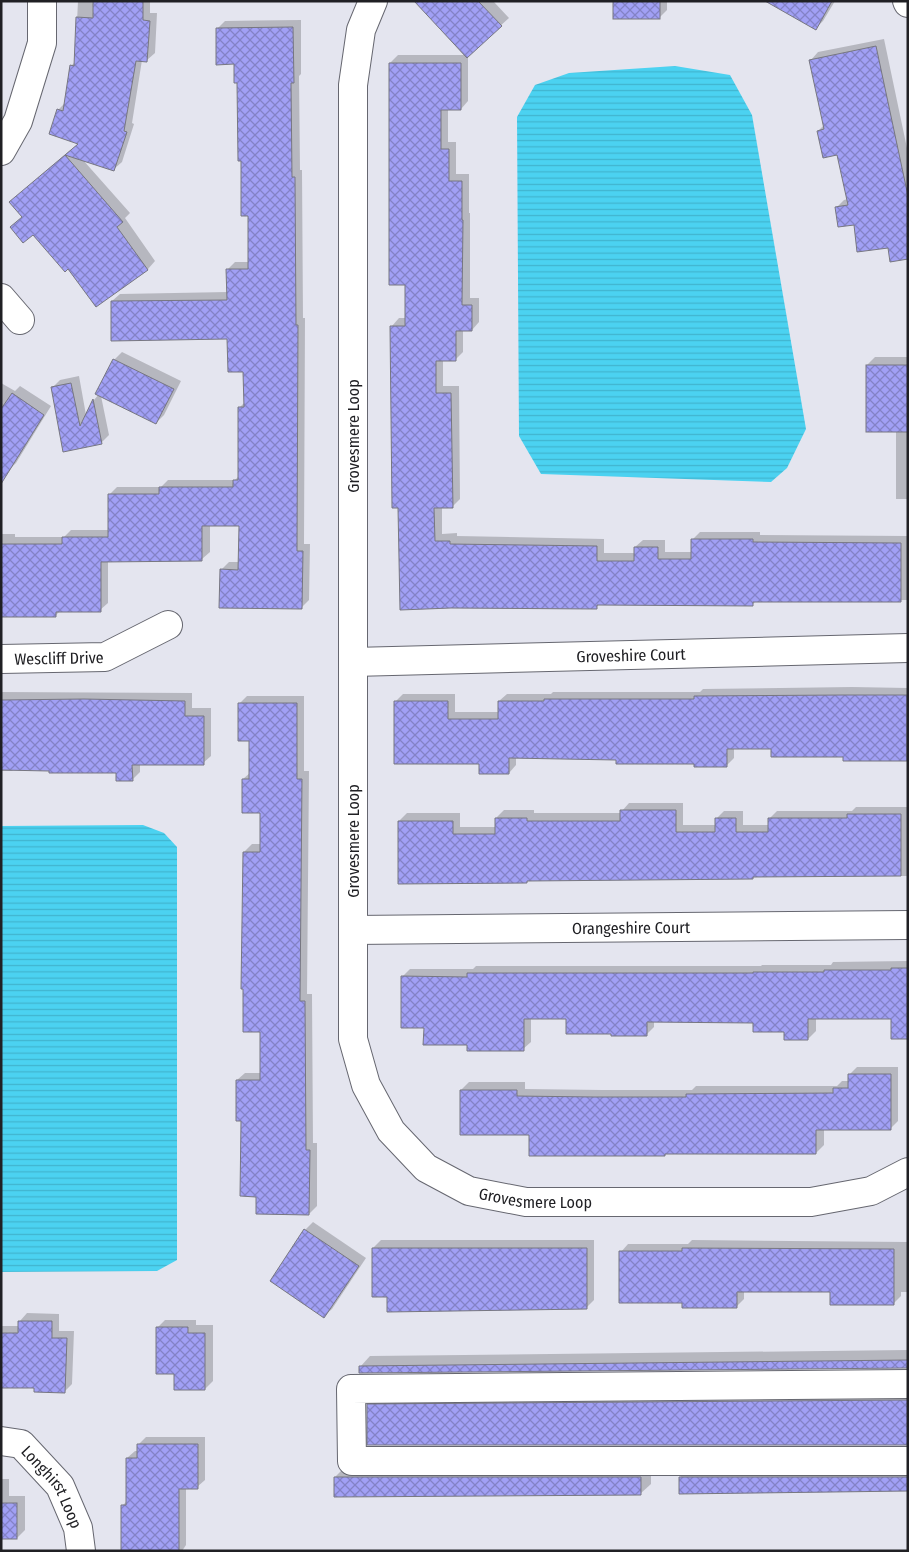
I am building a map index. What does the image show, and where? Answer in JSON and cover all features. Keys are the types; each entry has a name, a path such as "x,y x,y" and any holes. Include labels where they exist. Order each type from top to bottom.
{"street":[{"path":"1,151 18,121 42,43 42,1"},
{"name":"Grovesmere Loop","path":"373,1 361,30 353,85 353,1039 366,1085 391,1131 426,1168 469,1191 526,1202 811,1202 871,1191 908,1172"},
{"path":"1,298 20,320"},
{"name":"Wescliff Drive","path":"1,659 105,658 168,625"},
{"name":"Groveshire Court","path":"353,662 908,648"},
{"name":"Orangeshire Court","path":"353,930 908,925"},
{"path":"908,1384 352,1389 352,1461 908,1461"},
{"name":"Longhirst Loop","path":"1,1441 21,1444 60,1486 78,1528 81,1551"}],"water":[{"path":"675,66 730,75 752,115 806,429 787,468 771,482 541,474 519,436 517,117 535,85 569,73"},
{"path":"143,825 164,833 177,847 177,1260 157,1271 1,1272 1,826"}],"building":[{"path":"93,1 143,1 143,20 150,21 147,62 136,61 124,131 127,132 114,171 65,155 123,222 117,227 148,270 96,307 68,269 65,272 33,235 23,243 10,227 22,217 9,202 78,144 49,134 57,109 63,111 70,65 74,66 76,17 93,18"},
{"path":"414,1 478,1 502,26 467,58"},
{"path":"613,1 660,1 660,19 613,19"},
{"path":"765,1 832,1 816,30"},
{"path":"293,27 294,83 291,83 292,177 295,177 296,325 298,325 297,551 303,551 302,609 219,608 220,569 238,570 239,526 202,526 202,561 101,562 101,612 56,612 56,617 1,617 1,544 62,544 62,537 108,537 108,494 159,494 159,487 233,487 233,480 238,480 238,407 244,407 243,372 228,372 227,339 111,341 111,301 227,300 226,269 248,269 248,216 241,216 241,161 238,161 237,83 234,83 234,64 216,65 216,28"},
{"path":"876,46 908,196 908,259 890,262 888,248 857,252 854,225 838,227 835,207 848,205 837,155 823,158 817,131 824,129 809,60"},
{"path":"389,63 461,63 461,110 441,110 441,149 449,149 449,181 462,181 462,305 472,305 472,331 456,331 456,361 436,361 436,393 451,393 453,508 434,508 435,541 450,541 450,544 597,546 597,561 634,561 634,547 658,547 658,559 691,559 691,539 753,539 753,542 901,543 901,602 753,602 753,606 597,605 597,609 451,608 400,610 398,508 392,508 390,326 405,326 405,285 389,285"},
{"path":"113,359 174,389 156,424 95,394"},
{"path":"866,365 908,365 908,432 866,432"},
{"path":"71,383 80,426 93,399 102,444 63,452 51,387"},
{"path":"12,393 44,415 1,484 1,409"},
{"path":"907,695 907,761 843,761 843,757 771,757 771,749 727,749 727,767 694,767 694,764 616,764 616,760 509,758 509,774 479,774 479,764 394,764 394,701 448,701 448,719 498,719 498,701 544,701 544,699 694,699 694,696"},
{"path":"1,700 185,701 185,716 204,716 204,765 132,765 133,781 116,781 116,773 49,773 49,771 1,770"},
{"path":"238,703 297,703 297,779 302,779 300,1001 305,1001 306,1150 310,1150 309,1215 256,1214 256,1197 240,1196 241,1121 236,1121 236,1080 260,1080 260,1032 243,1032 243,989 241,989 243,852 260,852 260,813 242,813 242,779 249,779 249,741 238,741"},
{"path":"620,810 676,810 676,832 715,832 715,818 736,818 736,832 768,832 768,818 847,818 847,814 901,814 901,876 398,884 398,821 453,821 453,834 495,834 495,818 527,818 527,821 620,821"},
{"path":"891,968 908,968 908,1039 891,1039 891,1019 808,1019 808,1040 784,1040 784,1032 753,1032 753,1023 647,1022 647,1036 611,1036 611,1034 566,1034 566,1019 524,1019 524,1051 467,1051 467,1045 423,1045 424,1028 401,1028 401,976 467,977 467,973 824,972 824,970 891,970"},
{"path":"848,1074 891,1074 891,1130 816,1130 816,1154 529,1156 529,1135 460,1135 460,1090 517,1090 517,1096 594,1097 686,1097 686,1094 833,1093 833,1088 848,1088"},
{"path":"304,1229 359,1266 324,1318 270,1281"},
{"path":"372,1248 587,1248 587,1309 387,1312 387,1297 372,1297"},
{"path":"682,1248 894,1249 894,1305 830,1305 830,1292 737,1292 737,1308 682,1308 682,1303 619,1303 619,1251 682,1251"},
{"path":"18,1321 52,1321 52,1338 67,1338 65,1393 34,1392 34,1388 1,1388 1,1333 18,1333"},
{"path":"156,1327 188,1327 188,1333 205,1333 205,1390 174,1390 174,1374 156,1374"},
{"path":"908,1360 908,1368 359,1373 359,1366"},
{"path":"908,1400 908,1445 367,1445 367,1404"},
{"path":"137,1444 198,1444 198,1489 179,1489 179,1551 121,1551 121,1505 126,1505 126,1458 137,1458"},
{"path":"334,1477 641,1477 641,1495 334,1497"},
{"path":"679,1477 908,1477 908,1491 679,1494"},
{"path":"1,1503 17,1503 17,1539 1,1539"}]}
